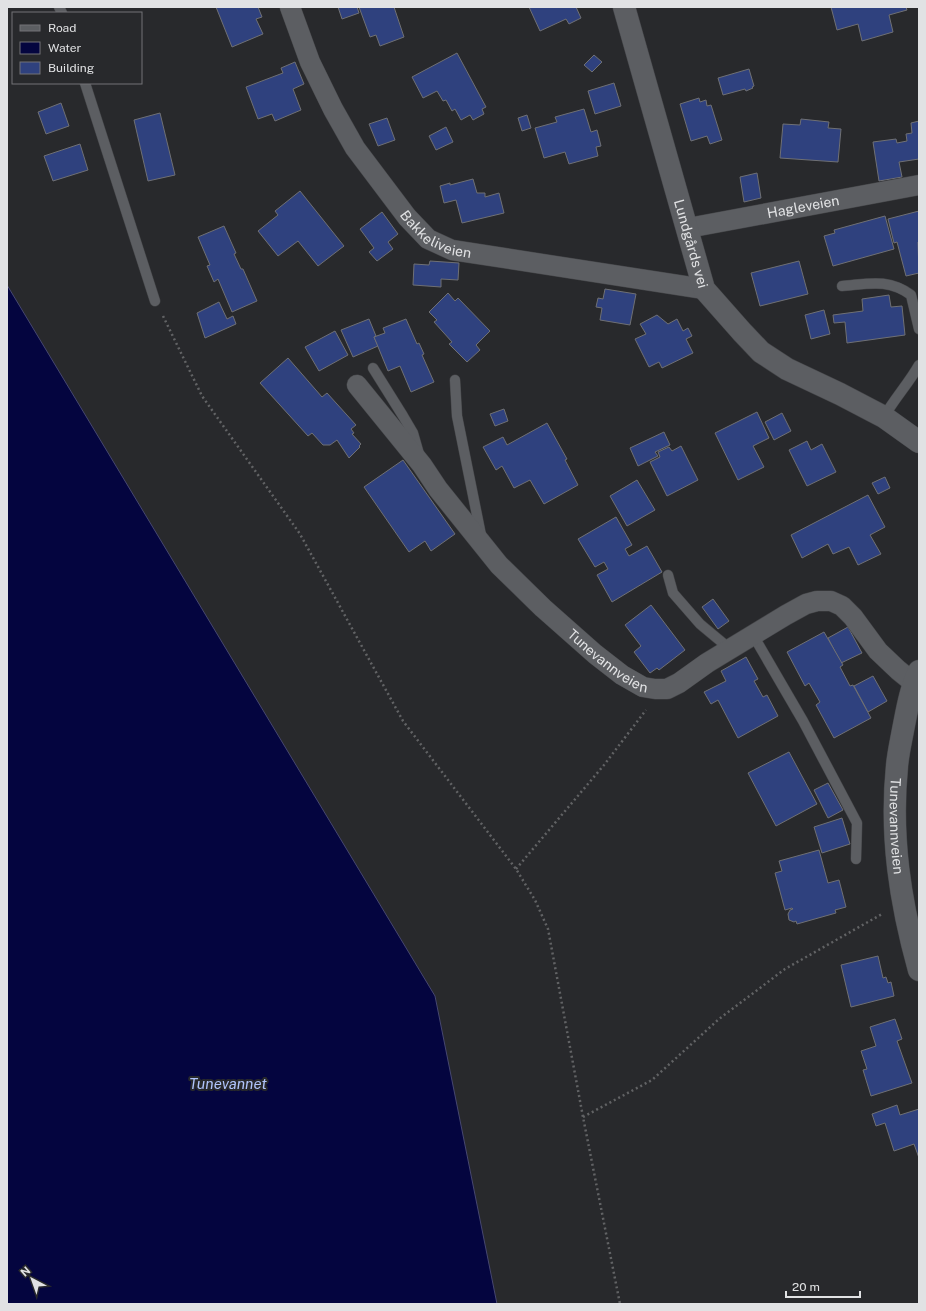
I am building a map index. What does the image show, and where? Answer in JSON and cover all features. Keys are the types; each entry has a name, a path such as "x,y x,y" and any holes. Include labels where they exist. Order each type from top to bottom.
{"street":[{"name":"Bakkeliveien","path":"290,7 310,62 333,109 355,148 407,217 428,239 452,250 704,289"},
{"name":"Lundgårds vei","path":"624,7 688,228 704,289 761,352 788,369 884,417 919,442"},
{"name":"Hagleveien","path":"688,228 919,185"},
{"name":"Tunevannveien","path":"357,385 422,465 438,489 483,547 499,565 538,603 595,654 622,675 643,687 667,689 679,683 753,634 806,604 817,601 831,601 842,606 853,617 878,651 898,670 916,677 908,703 897,764 895,794 895,844 902,902 919,970"}],"lane":[{"path":"86,84 155,301"},
{"path":"842,286 887,283 902,288 911,295 919,329"},
{"path":"884,417 892,402 919,365"},
{"path":"372,368 413,433 422,465"},
{"path":"455,380 457,416 483,547"},
{"path":"668,575 673,593 700,624 730,649"},
{"path":"753,634 803,721 857,823 856,859"}],"path":[{"path":"155,301 202,396 300,534 403,722 516,869 535,900 548,929 620,1304"},
{"path":"516,869 604,765 651,703 655,689"},
{"path":"583,1117 652,1080 719,1019 785,969 902,902"}],"water":[{"name":"Tunevannet","path":"7,285 435,996 497,1304 7,1304"}],"building":[{"path":"216,7 258,7 262,17 256,19 263,34 232,47"},
{"path":"338,7 357,7 359,13 342,19"},
{"path":"359,7 394,7 404,37 380,46 376,35 370,37"},
{"path":"529,7 576,7 581,18 569,24 566,19 540,31"},
{"path":"831,7 906,7 907,10 889,15 893,32 862,41 858,24 837,30"},
{"path":"457,53 486,107 482,109 484,114 473,120 470,115 461,120 455,109 452,111 446,100 443,101 437,91 423,98 412,77"},
{"path":"594,55 602,62 592,72 584,65"},
{"path":"295,62 304,84 293,89 301,110 275,121 272,114 258,119 246,87 283,73 281,68"},
{"path":"749,69 754,86 752,87 753,88 746,91 745,89 723,95 718,78"},
{"path":"614,83 621,106 595,114 588,91"},
{"path":"699,98 700,102 706,100 707,106 711,105 722,140 710,144 707,136 691,141 680,104"},
{"path":"61,103 69,126 46,134 38,112"},
{"path":"584,109 591,132 597,130 601,146 596,147 598,156 569,164 565,152 544,158 535,128 557,122 555,117"},
{"path":"160,113 175,175 148,181 134,120"},
{"path":"527,115 531,128 522,131 518,118"},
{"path":"387,118 395,140 378,146 369,124"},
{"path":"801,119 829,122 828,128 841,129 838,162 780,158 783,124 800,125"},
{"path":"919,121 919,159 899,162 902,177 879,181 873,142 896,139 897,143 907,141 906,134 912,133 911,123"},
{"path":"446,127 453,142 436,150 429,136"},
{"path":"80,144 88,170 53,181 44,156"},
{"path":"757,173 761,198 744,202 740,177"},
{"path":"473,179 477,193 485,193 485,197 499,193 504,213 462,223 456,200 444,203 440,186"},
{"path":"300,191 344,246 318,266 298,241 278,256 258,231 278,215 275,211"},
{"path":"919,211 919,273 906,276 897,242 894,243 888,219"},
{"path":"382,212 398,234 388,242 393,249 377,261 369,252 374,248 360,229"},
{"path":"885,216 894,249 833,266 824,236 835,233 834,230"},
{"path":"224,226 236,253 234,254 241,269 243,269 257,301 232,312 218,279 214,282 207,266 210,265 198,237"},
{"path":"430,261 459,263 458,280 441,279 441,287 413,285 414,264 429,265"},
{"path":"799,261 808,294 760,306 751,273"},
{"path":"605,289 636,294 630,325 600,320 602,308 596,307 598,298 603,299"},
{"path":"448,293 455,301 458,298 490,331 476,345 480,350 467,362 449,344 452,342 434,322 437,320 429,312"},
{"path":"889,295 891,307 902,306 905,335 847,343 845,322 834,323 833,315 863,311 862,299"},
{"path":"219,302 227,319 233,316 236,324 205,338 197,313"},
{"path":"824,310 830,334 811,339 805,315"},
{"path":"657,315 668,324 677,319 683,331 688,328 692,336 686,339 693,353 662,368 659,362 649,367 635,339 646,334 640,324"},
{"path":"369,319 376,336 374,337 378,346 353,357 341,330"},
{"path":"406,319 417,344 419,343 424,354 422,355 434,382 411,392 400,366 388,371 374,337 385,333 383,328"},
{"path":"335,331 348,355 319,371 305,347"},
{"path":"288,358 322,397 327,393 356,425 351,429 354,433 352,434 361,444 349,458 337,440 330,445 323,445 312,433 308,436 260,383"},
{"path":"504,409 508,421 495,426 490,414"},
{"path":"757,412 769,438 753,446 764,467 738,480 715,433"},
{"path":"782,413 791,431 774,440 765,422"},
{"path":"547,423 567,459 565,460 578,485 544,504 530,480 514,488 502,466 496,470 483,447 503,437 507,445"},
{"path":"664,432 670,445 655,452 658,456 638,466 630,448"},
{"path":"807,441 811,450 822,444 836,472 807,486 789,450"},
{"path":"681,446 698,480 667,496 650,462 660,457 658,452 669,447 672,451"},
{"path":"403,460 455,534 431,551 425,541 409,552 364,487"},
{"path":"885,477 890,488 878,494 872,483"},
{"path":"637,480 655,510 627,526 610,496"},
{"path":"868,495 885,527 870,535 881,554 858,565 849,547 833,554 828,544 802,558 791,535"},
{"path":"616,517 632,545 625,549 629,556 647,546 662,572 612,602 597,575 608,569 604,562 595,567 578,539"},
{"path":"713,599 729,621 718,629 702,607"},
{"path":"651,605 685,650 659,670 657,668 650,673 634,652 641,646 625,625"},
{"path":"848,627 862,653 841,663 828,638"},
{"path":"824,632 843,665 840,667 850,686 853,685 871,718 834,738 816,705 820,702 809,683 805,686 787,652"},
{"path":"746,657 758,679 754,681 763,697 767,695 778,716 738,738 718,700 711,704 704,692 726,681 721,671"},
{"path":"873,676 887,701 868,712 854,686"},
{"path":"789,752 817,804 776,826 748,773"},
{"path":"828,783 843,810 828,818 814,790"},
{"path":"842,818 850,844 822,853 814,827"},
{"path":"819,850 828,883 839,880 846,907 835,910 836,913 797,924 796,921 794,922 789,920 788,914 790,910 793,909 785,910 775,873 782,871 779,861"},
{"path":"878,956 883,978 886,977 888,983 891,982 894,996 851,1007 841,965"},
{"path":"895,1019 902,1039 897,1041 912,1083 871,1096 863,1070 867,1069 861,1051 876,1046 870,1027"},
{"path":"897,1105 900,1115 919,1109 919,1158 914,1144 894,1151 885,1123 876,1126 872,1114"}]}
